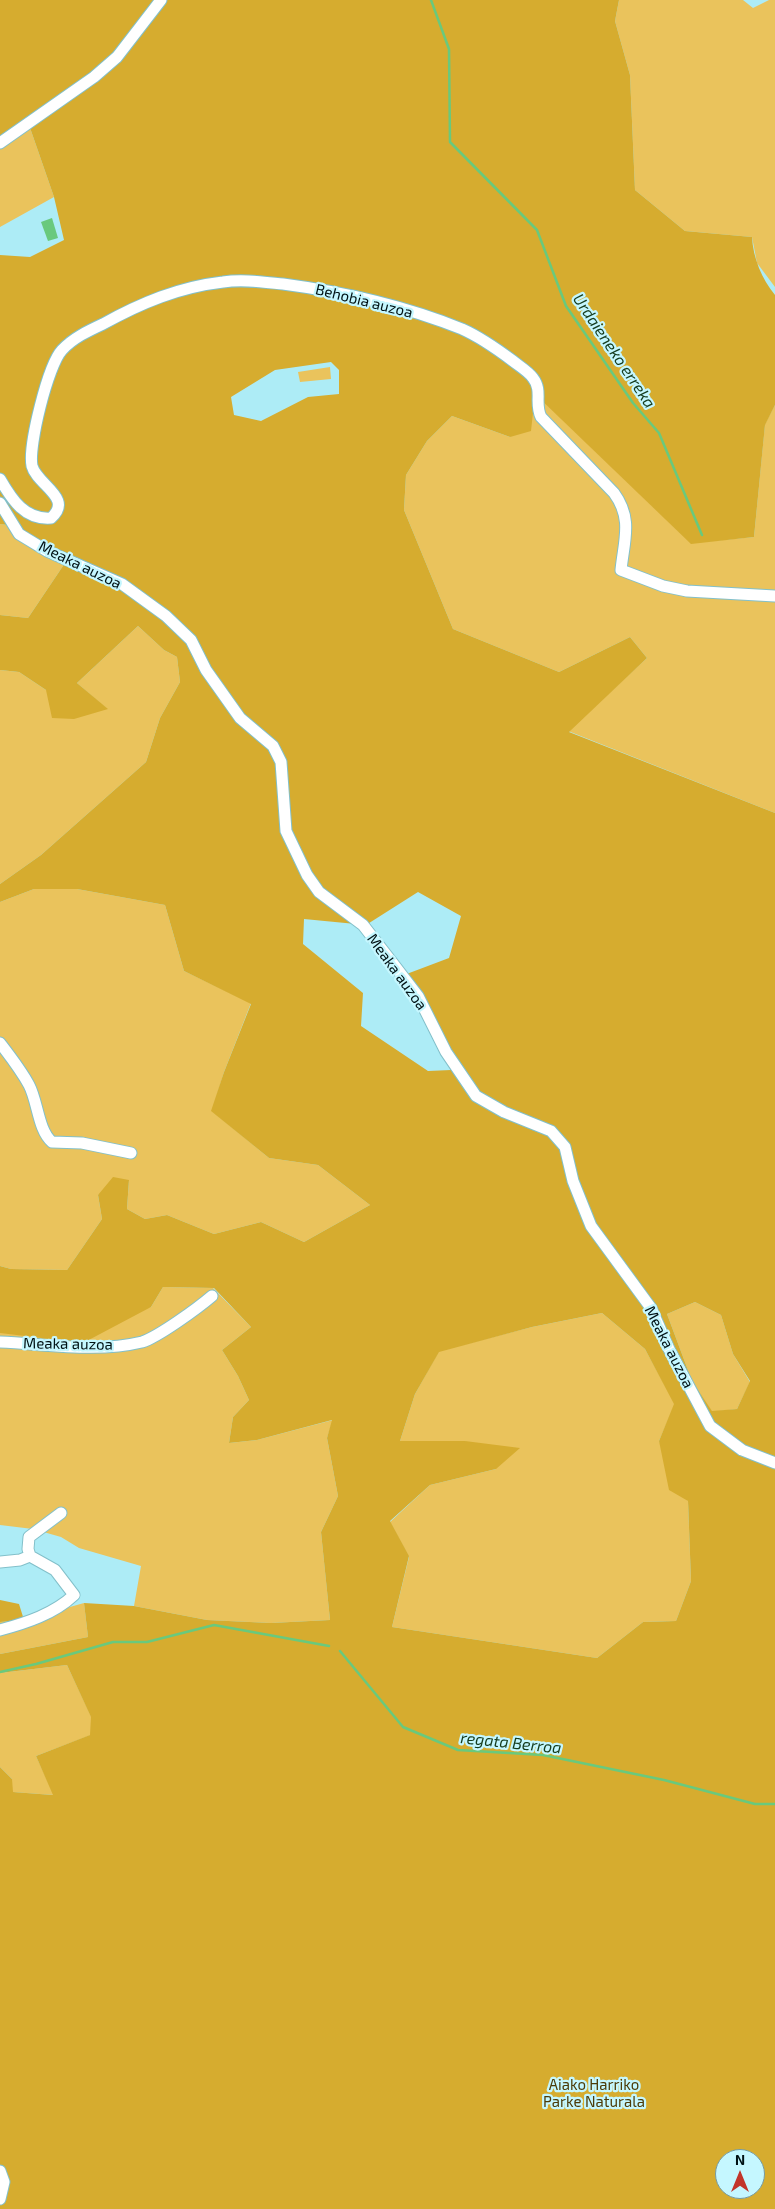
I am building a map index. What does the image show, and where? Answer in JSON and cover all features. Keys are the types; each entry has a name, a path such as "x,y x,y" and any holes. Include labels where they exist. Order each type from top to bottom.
{"street":[{"path":"0,143 94,77 117,57 161,0"},
{"name":"Behobia auzoa","path":"0,479 13,500 30,515 52,518 57,512 59,506 58,498 37,476 33,467 32,455 41,405 53,364 61,351 78,337 149,300 198,286 224,281 258,282 332,290 427,317 463,330 496,349 532,376 540,394 537,409 541,417 614,493 623,506 626,518 621,570 663,586 687,591 775,596"},
{"name":"Meaka auzoa","path":"0,503 19,534 47,551 122,584 166,616 191,640 206,670 240,718 273,746 281,762 286,831 307,875 319,892 363,925 418,996 446,1052 476,1096 504,1112 551,1131 565,1147 573,1181 590,1226 651,1308 669,1349 710,1426 742,1450 775,1463"},
{"path":"0,1042 30,1086 41,1117 44,1135 52,1142 82,1143 131,1153"},
{"name":"Meaka auzoa","path":"0,1342 98,1347 143,1341 185,1316 212,1296"},
{"path":"0,1630 31,1622 74,1595 55,1570 30,1556 28,1549 30,1537 61,1513"},
{"path":"0,1562 20,1560 30,1556"},
{"path":"0,2171 4,2182 0,2199"}],"shaded area":[{"path":"619,0 743,0 753,8 769,0 775,0 775,287 757,263 752,237 685,231 635,190 630,75 615,21"},
{"path":"28,122 54,197 0,227 0,143"},
{"path":"52,218 58,238 48,241 41,222"},
{"path":"330,367 331,379 300,382 298,372"},
{"path":"535,393 691,543 754,537 765,424 775,405 775,813 568,731 647,658 630,637 559,672 453,629 404,510 406,475 427,441 452,416 510,437"},
{"path":"0,524 17,526 67,560 28,618 0,615"},
{"path":"138,626 164,650 177,657 180,682 160,718 146,762 41,855 0,884 0,670 19,672 46,690 107,709 77,683"},
{"path":"34,889 77,889 165,905 184,971 251,1003 224,1072 212,1111 269,1158 318,1165 370,1205 304,1242 261,1222 214,1234 167,1215 145,1219 127,1209 129,1180 98,1195 102,1219 67,1270 11,1269 0,1266 0,902"},
{"path":"163,1287 213,1288 251,1327 222,1350 238,1376 249,1400 233,1417 229,1443 257,1440 333,1420 327,1438 338,1496 321,1532 330,1620 271,1623 207,1620 134,1606 141,1566 79,1548 61,1537 33,1529 0,1525 0,1333 151,1307"},
{"path":"695,1302 721,1315 733,1354 750,1382 737,1409 712,1412 692,1381 667,1314"},
{"path":"602,1313 645,1349 675,1404 659,1441 688,1501 691,1581 676,1621 643,1622 597,1658 392,1627 409,1557 390,1522 430,1485 496,1469 465,1441 400,1441 415,1394 439,1351 532,1327"},
{"path":"84,1603 88,1637 0,1654 0,1622 24,1620"},
{"path":"67,1665 91,1716 91,1735 36,1756 54,1795 12,1792 12,1779 0,1767 0,1673"}],"green space":[{"name":"Aiako Harriko Parke Naturala","path":"0,0 619,0 615,21 630,75 635,190 685,231 752,237 754,253 759,268 775,295 775,405 765,425 754,537 691,544 535,394 531,431 510,437 452,416 427,441 406,475 404,510 453,629 559,672 630,637 647,658 569,732 775,813 775,2209 0,2209 0,1767 12,1779 13,1792 53,1795 36,1756 90,1735 91,1717 67,1665 0,1673 0,1654 88,1637 84,1603 134,1606 207,1620 271,1623 330,1620 321,1532 338,1496 327,1438 332,1420 257,1440 229,1443 233,1417 249,1400 238,1376 222,1350 251,1327 214,1288 163,1287 151,1307 83,1343 0,1333 0,1266 11,1269 67,1270 102,1219 98,1195 113,1177 129,1180 127,1209 145,1219 167,1215 214,1234 261,1222 304,1242 370,1205 318,1165 269,1158 211,1111 251,1004 184,971 165,905 77,889 34,889 0,902 0,884 41,855 146,762 160,718 180,682 177,657 164,650 138,626 77,683 108,709 74,719 52,718 46,690 19,672 0,670 0,615 28,618 67,560 17,526 0,524 0,255 30,257 64,240 54,197 28,122 0,143","holes":["331,362 339,370 339,394 308,397 261,421 234,415 231,397 275,370","418,892 461,916 449,958 404,975 451,1070 428,1071 361,1026 363,993 303,944 304,919 366,925","695,1302 721,1315 733,1354 750,1381 737,1409 712,1411 692,1381 667,1314","602,1313 645,1349 674,1404 659,1441 669,1490 688,1501 691,1581 676,1621 643,1622 597,1658 392,1627 409,1556 390,1521 430,1485 496,1469 520,1448 465,1441 400,1441 415,1394 439,1352 532,1327"]},
{"path":"0,1600 19,1604 24,1620 0,1622"}],"waterway":[{"name":"Urdaieneko erreka","path":"431,0 449,49 450,142 537,230 566,306 633,403 659,433 702,535"},
{"name":"regata Berroa","path":"0,1672 36,1664 113,1642 147,1642 214,1625 329,1646"},
{"name":"regata Berroa","path":"340,1651 403,1727 458,1750 543,1755 664,1780 755,1804 775,1804"}]}
